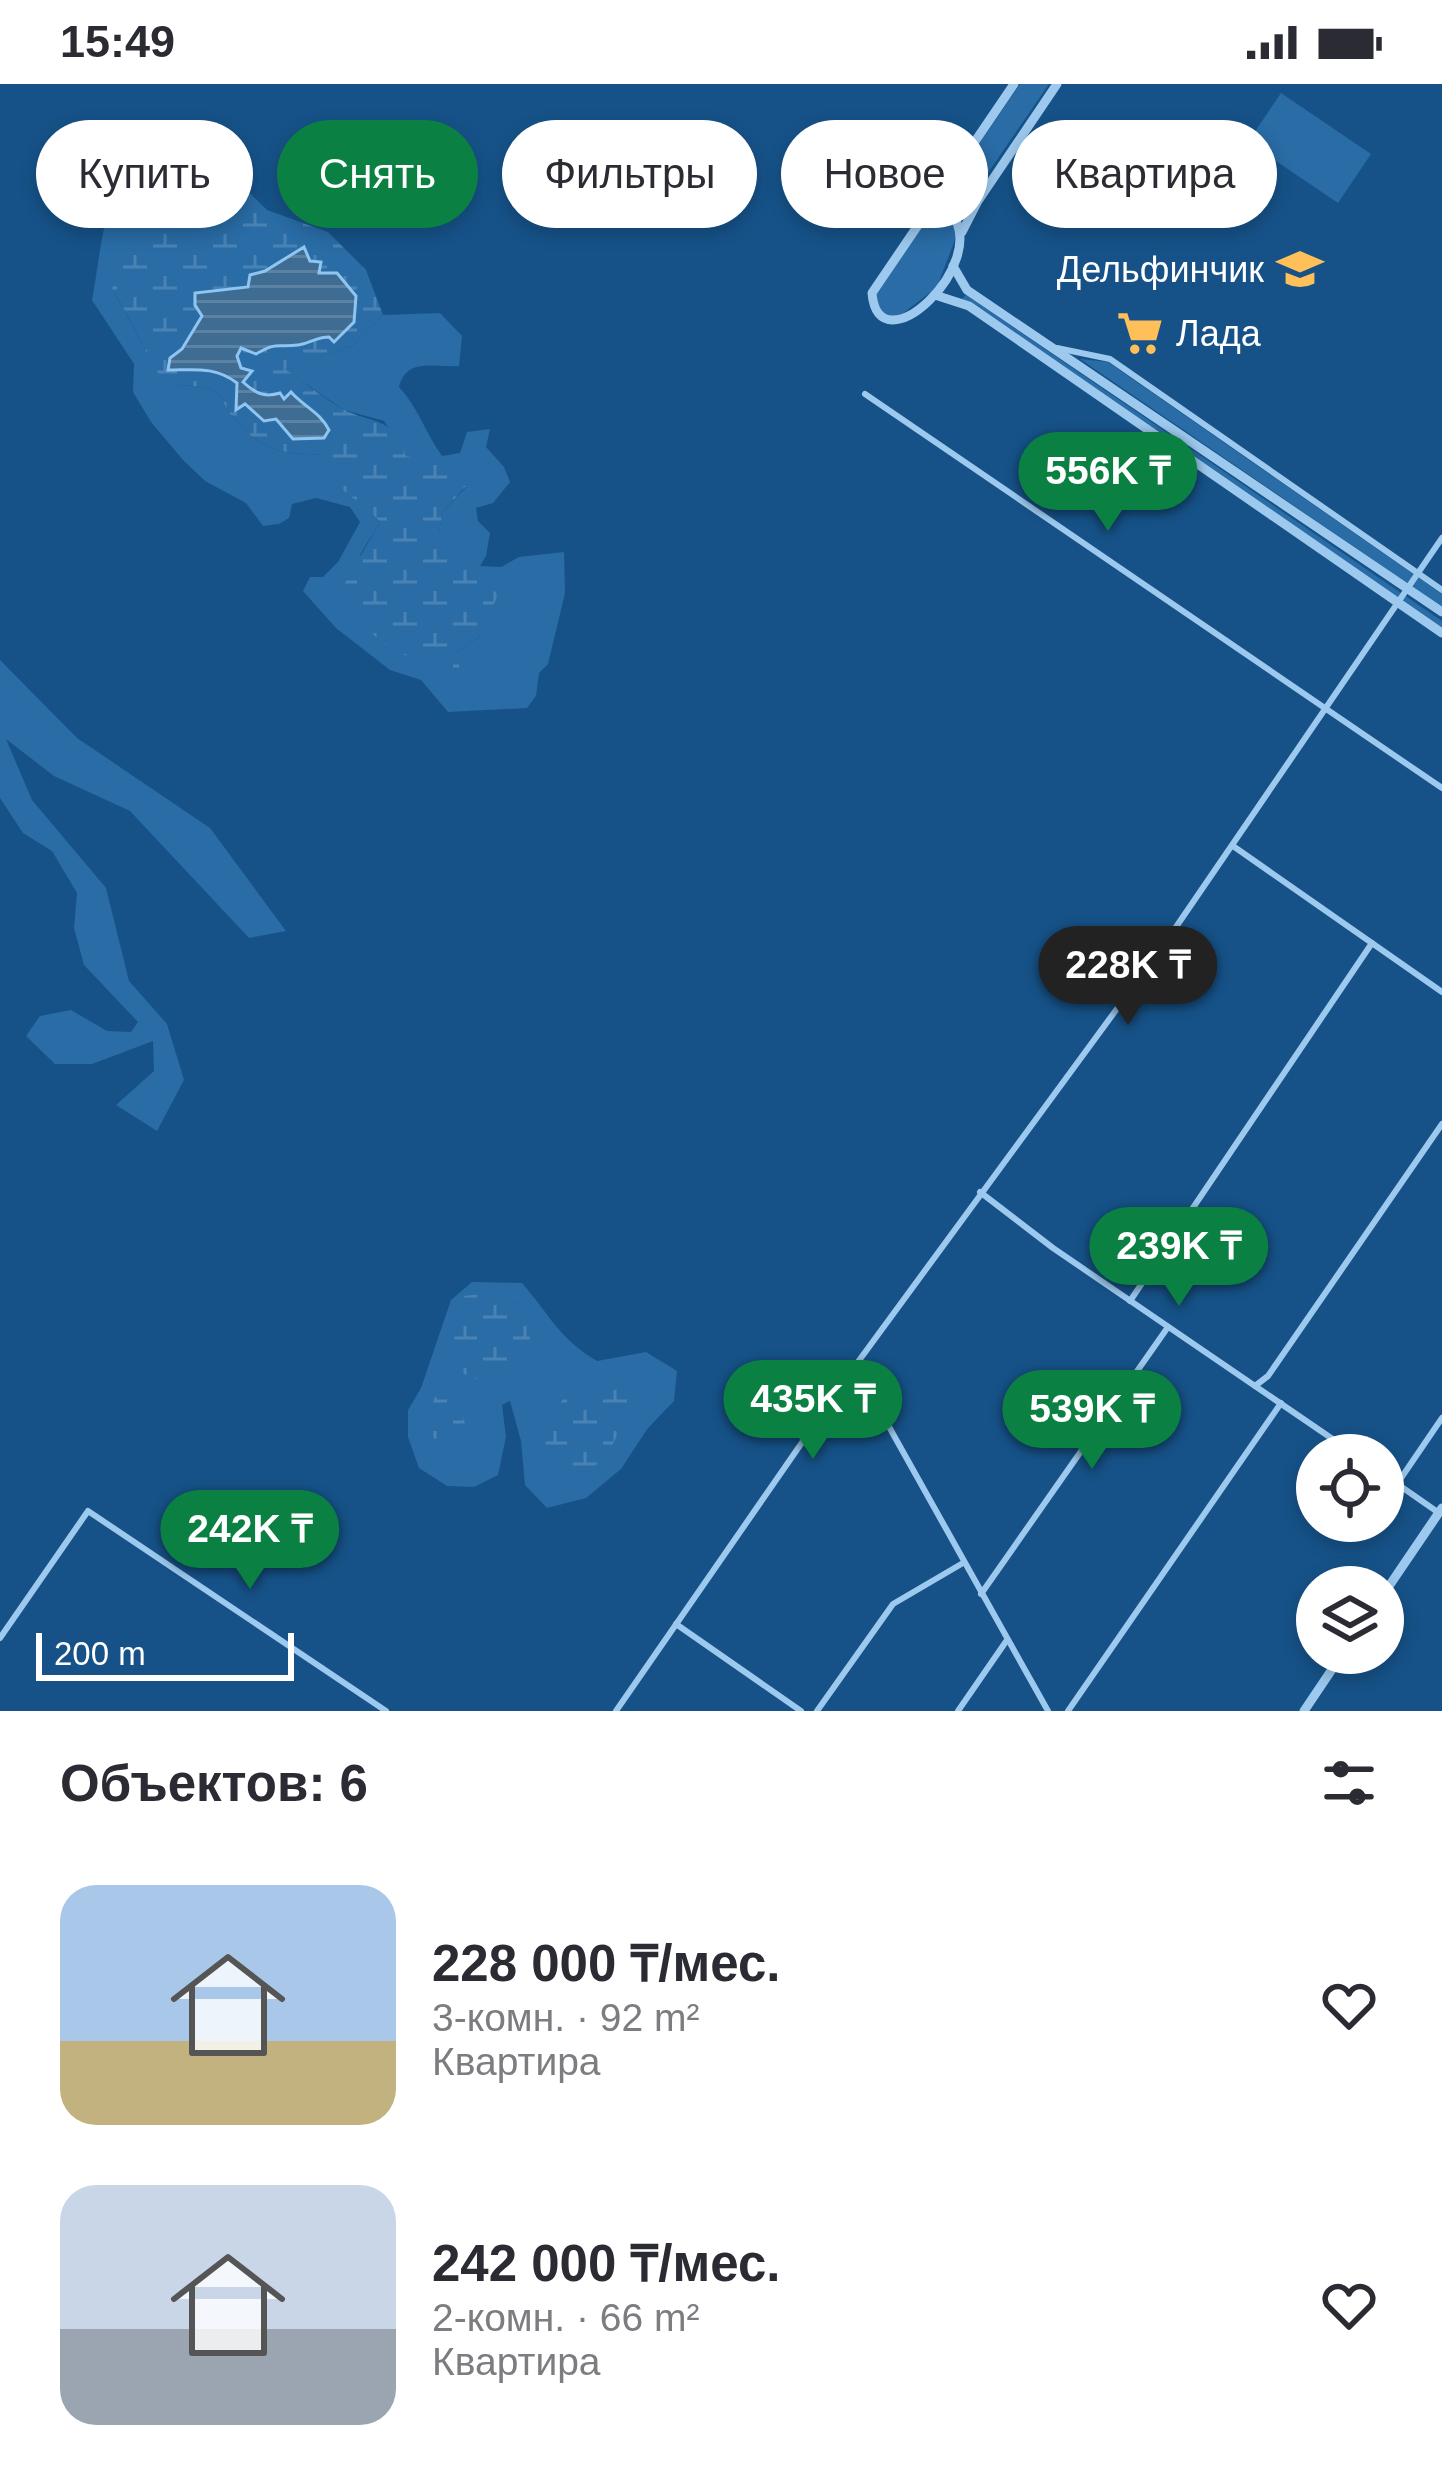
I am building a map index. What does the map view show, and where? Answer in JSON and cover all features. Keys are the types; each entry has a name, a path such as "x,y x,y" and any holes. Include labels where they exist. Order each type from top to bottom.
{"street":[{"path":"988,122 1014,84"},
{"path":"916,228 872,293 873,304 886,320 901,321 935,295 953,266 962,232 978,201 1057,84"},
{"path":"960,228 962,232"},
{"path":"953,266 967,290 1442,612"},
{"path":"935,295 969,306 1442,633"},
{"path":"1056,348 1110,359 1442,590"},
{"path":"865,394 1442,788"},
{"path":"616,1711 855,1366 1233,846 1442,538"},
{"path":"1233,846 1442,992"},
{"path":"1130,1300 1372,943"},
{"path":"1255,1386 1268,1376 1442,1124"},
{"path":"980,1192 1326,1434"},
{"path":"981,1594 1168,1327"},
{"path":"855,1366 1048,1711"},
{"path":"1068,1711 1281,1403"},
{"path":"1404,1474 1442,1418"},
{"path":"1402,1566 1440,1510 1404,1488"},
{"path":"0,1638 88,1511 386,1711"},
{"path":"817,1711 893,1604 964,1563"},
{"path":"676,1624 801,1711"},
{"path":"958,1711 1008,1640"},
{"path":"1304,1711 1329,1674"}],"green space":[{"path":"1020,84 1049,84 1024,120 1012,120 1012,138 988,173 988,131"},
{"path":"1281,93 1371,154 1338,203 1277,162 1277,120 1263,120"},
{"path":"253,196 277,214 277,228 328,232 366,270 383,315 354,345 285,369 341,408 387,427 406,456 460,472 466,486 443,512 439,530 498,595 479,637 456,653 460,669 447,675 400,652 371,633 348,606 341,590 380,522 331,477 322,455 271,448 242,428 217,393 163,379 112,290 120,238 134,228 253,228"},
{"path":"105,228 144,228 112,290 164,379 217,393 232,416 262,443 282,451 322,455 344,490 380,522 360,555 456,653 479,637 497,596 439,530 443,512 466,487 406,456 384,421 344,410 284,369 354,345 383,315 440,313 462,336 459,366 415,368 399,387 442,456 460,453 467,432 490,429 486,447 510,482 493,503 476,508 478,521 490,533 480,566 501,567 519,557 564,552 565,593 548,664 539,673 536,696 527,708 448,712 421,680 390,670 336,628 303,591 310,577 323,577 338,562 360,522 350,507 316,498 292,504 289,518 263,526 246,503 205,481 151,422 133,392 134,364 92,300"},
{"path":"921,228 956,228 937,287 897,318 884,316 875,300"},
{"path":"966,295 1442,621 1442,628 962,299"},
{"path":"1080,359 1108,362 1442,594 1442,607"},
{"path":"0,660 77,738 210,828 286,931 249,938 130,811 54,776 6,739 32,800 106,888 129,981 167,1024 184,1080 157,1131 116,1105 154,1071 153,1041 92,1064 55,1064 26,1036 40,1016 71,1010 107,1031 131,1032 138,1022 84,965 74,928 77,893 52,851 23,833 0,798"},
{"path":"1204,1210 1228,1226 1198,1271 1174,1255"},
{"path":"472,1282 522,1283 564,1335 597,1361 646,1352 677,1371 674,1401 648,1428 621,1469 586,1498 547,1508 525,1485 521,1441 510,1401 502,1405 506,1437 498,1475 474,1487 447,1486 419,1468 408,1437 408,1410 421,1388 451,1300"},
{"path":"491,1293 518,1298 528,1317 530,1340 507,1370 478,1380 459,1372 456,1325 464,1296"},
{"path":"628,1385 641,1389 642,1399 599,1462 573,1477 547,1465 548,1429 565,1396"},
{"path":"453,1396 464,1420 462,1446 433,1438 427,1420 435,1397"}],"shaded area":[{"path":"304,247 310,261 321,262 319,273 337,273 356,296 354,322 334,342 324,337 273,346 256,354 241,348 237,356 241,368 252,371 243,382 247,386 264,395 280,393 284,399 291,392 329,430 324,438 293,439 276,419 264,421 245,404 236,410 237,383 229,378 204,370 168,370 170,358 182,349 202,316 195,293 248,287 250,275"}],"place":[{"name":"Дельфинчик","path":"1300,269"},
{"name":"Лада","path":"1140,333"}]}
